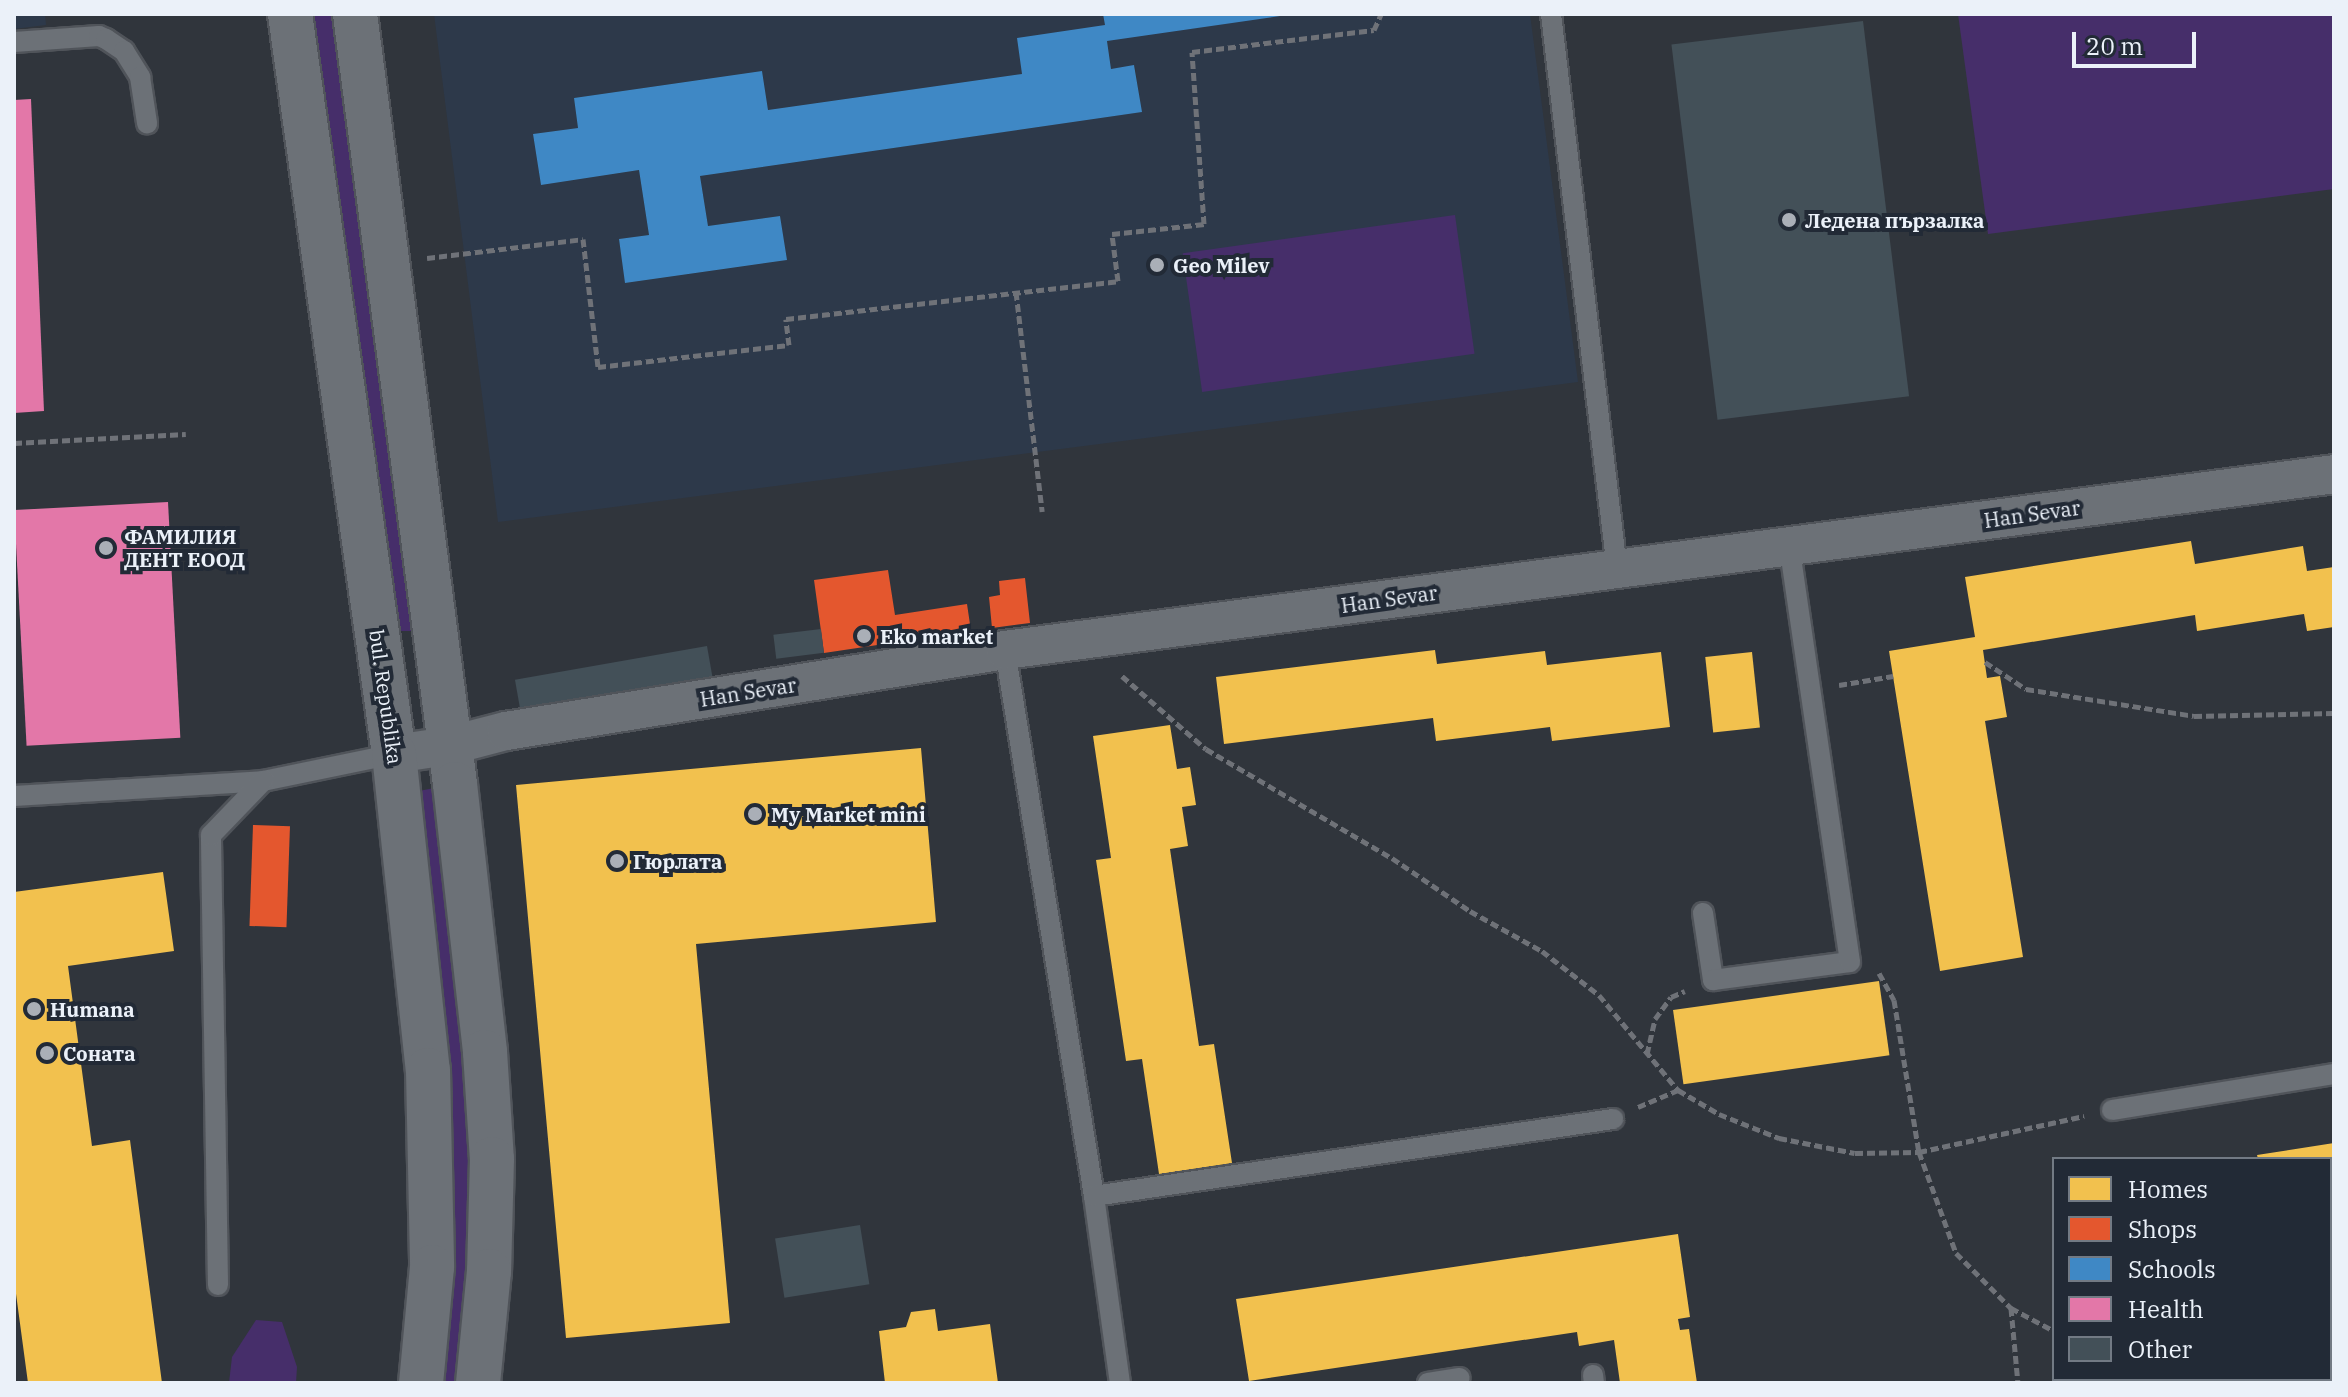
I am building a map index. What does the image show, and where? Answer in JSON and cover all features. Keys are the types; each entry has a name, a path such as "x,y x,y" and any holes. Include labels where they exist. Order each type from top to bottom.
{"street":[{"name":"bul. Republika","path":"290,14 394,754 428,1070 432,1267 421,1383"},
{"path":"355,14 485,1052 492,1159 489,1271 478,1383"},
{"name":"Han Sevar","path":"394,754 448,746 506,731 1005,650 2334,474"}],"lane":[{"path":"1551,14 1617,569"},
{"path":"14,42 99,36 106,39 124,51 140,77 147,123"},
{"path":"1703,913 1713,980 1850,962 1789,546"},
{"path":"1005,650 1094,1196 1120,1383"},
{"path":"14,796 263,781 394,754"},
{"path":"218,1285 211,835 263,781"},
{"path":"2112,1110 2334,1074"},
{"path":"1094,1196 1613,1119"},
{"path":"1428,1383 1460,1378"}],"path":[{"path":"386,263 583,239 598,367 789,345 786,319 1118,281 1112,234 1204,224 1192,52 1374,30 1381,14"},
{"path":"1016,292 1042,511"},
{"path":"14,443 186,434"},
{"path":"1079,640 1206,749 1392,858 1470,911 1542,951 1599,995 1678,1090 1719,1114 1779,1138 1855,1153 1919,1152 2112,1110"},
{"path":"1985,662 2026,689 2194,716 2334,713"},
{"path":"1810,690 1893,676"},
{"path":"1850,962 1880,974 1894,1000 1919,1152 1956,1253 2011,1308 2052,1330"},
{"path":"1647,1055 1655,1019 1671,997 1713,980"},
{"path":"1613,1119 1678,1090"},
{"path":"2011,1308 2018,1383"}],"shaded area":[{"path":"14,14 45,14 46,25 14,29"},
{"path":"290,14 355,14 434,631 377,631"},
{"name":"Geo Milev","path":"434,14 1530,14 1578,382 498,522","holes":["1105,26 1111,69 1135,66 1141,112 700,176 708,226 780,216 786,260 626,283 619,239 649,235 639,170 541,185 533,134 578,128 574,98 762,71 768,110 1022,74"]},
{"path":"1958,14 2334,14 2334,189 1988,234"},
{"path":"1455,215 1474,354 1202,392 1183,253"},
{"path":"455,784 485,1052 478,1383 421,1383 398,795"},
{"path":"256,1320 282,1322 297,1367 296,1383 229,1383 232,1357"}],"building: Homes":[{"path":"2191,541 2195,564 2303,546 2307,571 2334,567 2334,627 2307,631 2304,614 2197,631 2195,615 1983,650 1987,678 2000,676 2007,717 1985,721 2023,957 1940,971 1889,651 1975,637 1965,577"},
{"path":"1435,650 1437,664 1545,651 1547,665 1661,652 1670,727 1552,741 1550,727 1436,741 1433,718 1224,744 1216,677"},
{"path":"1752,652 1760,728 1713,732 1705,657"},
{"path":"1170,725 1177,769 1190,767 1196,805 1182,807 1188,846 1170,849 1199,1046 1214,1044 1232,1163 1159,1174 1142,1059 1126,1061 1096,860 1111,858 1093,736"},
{"path":"921,748 936,922 696,944 730,1323 566,1338 516,785"},
{"name":"Соната","path":"163,872 174,951 68,966 92,1146 130,1140 162,1383 28,1383 14,1279 14,892"},
{"path":"1879,981 1889,1055 1683,1084 1673,1010"},
{"path":"2334,1143 2334,1232 2332,1157 2257,1155"},
{"path":"1678,1234 1690,1317 1678,1319 1680,1330 1689,1329 1697,1383 1620,1383 1614,1340 1579,1346 1577,1332 1249,1381 1236,1299"},
{"path":"935,1309 938,1331 990,1324 998,1383 885,1383 879,1331 906,1327 911,1312"}],"building: Shops":[{"path":"888,570 895,615 967,604 971,631 824,653 814,580"},
{"path":"1025,578 1030,623 992,628 989,597 1000,595 999,581"},
{"path":"253,825 290,826 286,927 249,926"}],"building: Schools":[{"path":"1103,14 1280,16 1107,41 1111,69 1134,65 1142,112 700,176 708,226 780,216 787,260 625,283 619,239 649,235 639,170 541,185 533,134 578,128 574,98 762,71 768,110 1022,74 1017,38 1105,25"}],"building: Health":[{"path":"31,99 44,411 14,413 14,100"},
{"path":"168,502 180,738 27,746 14,510"}],"building: Other":[{"name":"Ледена пързалка","path":"1863,21 1909,396 1718,420 1671,45"},
{"path":"821,629 824,653 776,659 773,635"},
{"path":"707,646 713,681 521,715 515,680"},
{"path":"860,1225 869,1284 784,1298 775,1238"}],"place":[{"name":"Ледена пързалка","path":"1789,220"},
{"name":"Geo Milev","path":"1157,265"},
{"name":"ФАМИЛИЯ ДЕНТ ЕООД","path":"106,548"},
{"name":"Eko market","path":"864,636"},
{"name":"My Market mini","path":"755,814"},
{"name":"Гюрлата","path":"617,861"},
{"name":"Humana","path":"34,1009"},
{"name":"Соната","path":"47,1053"}]}
